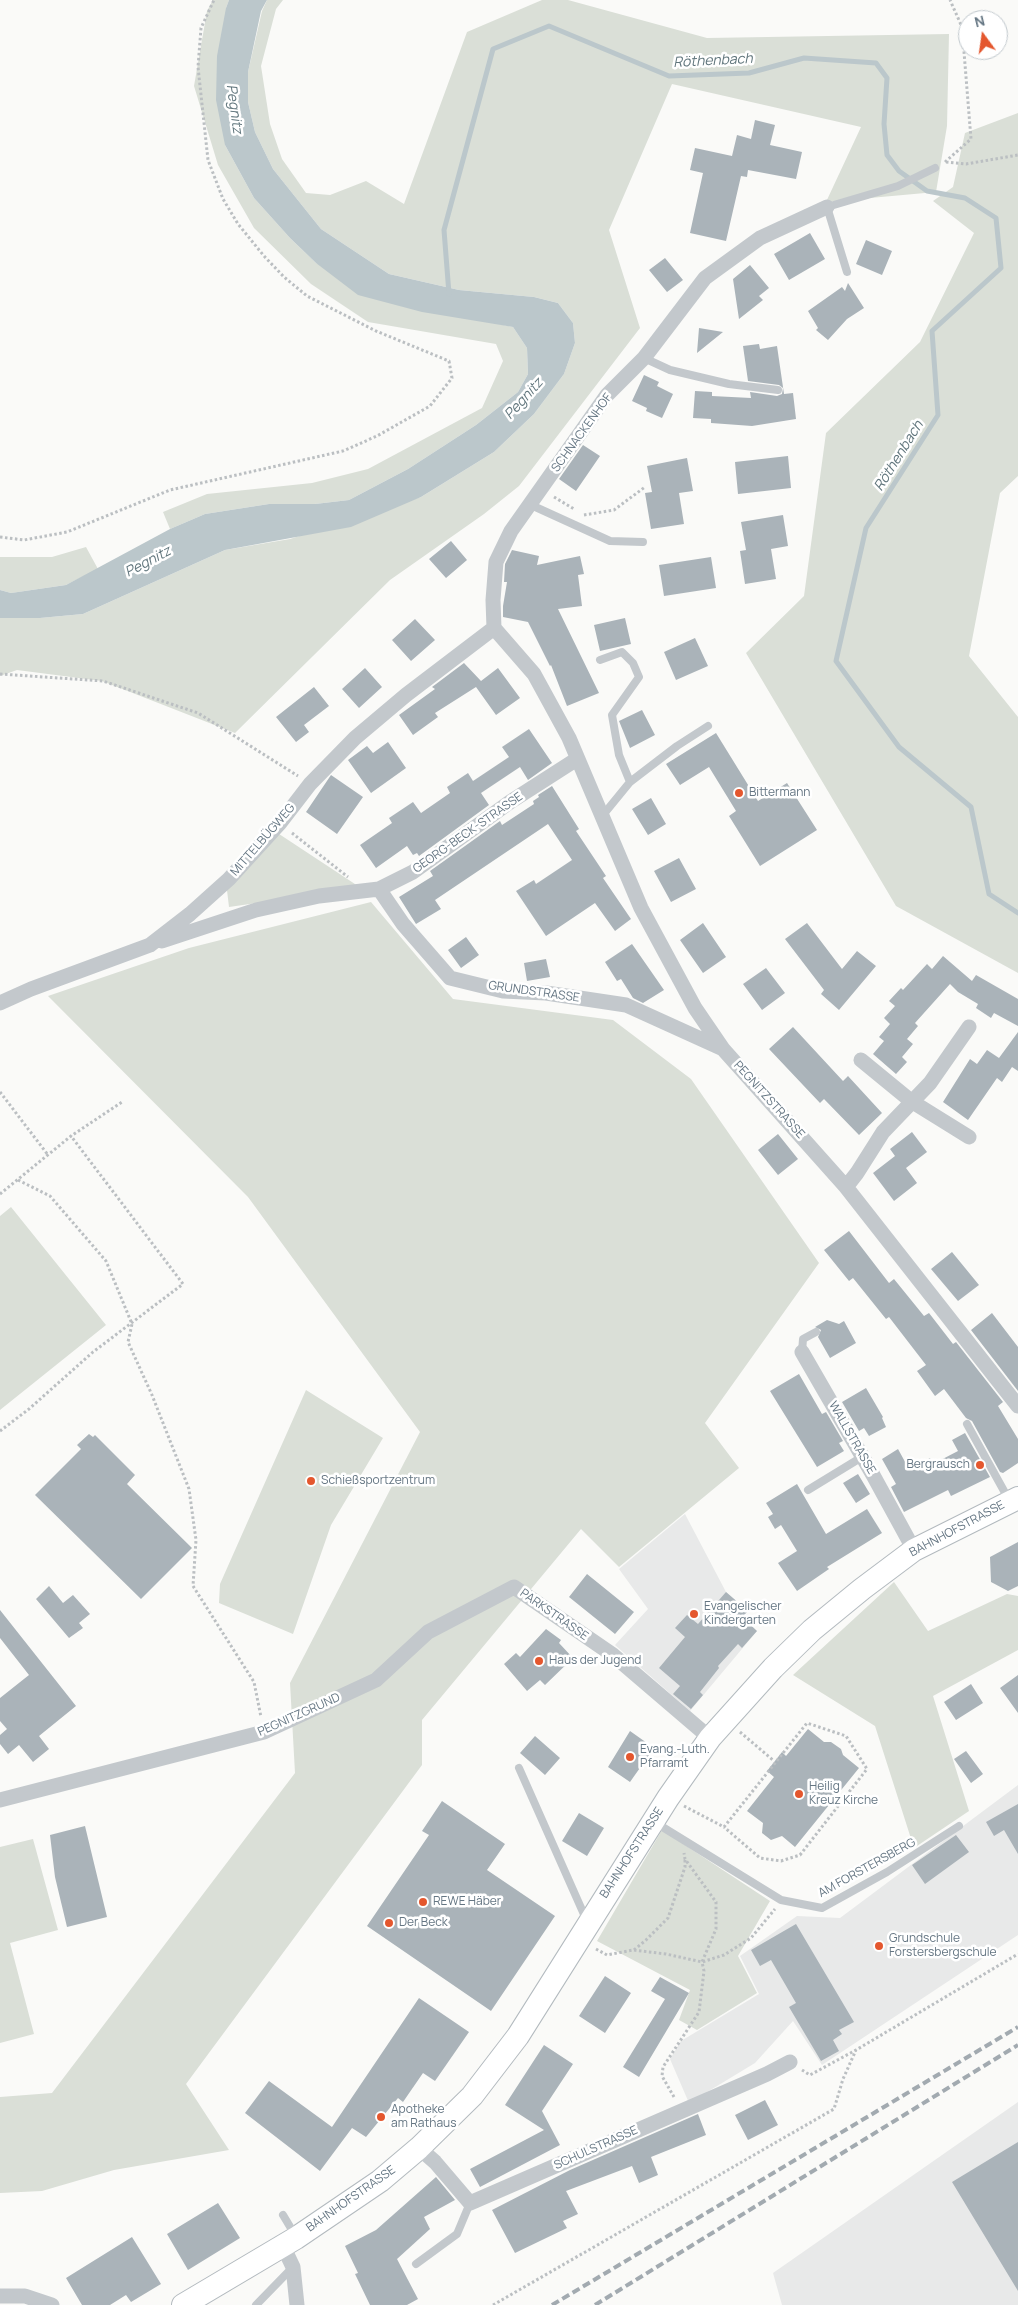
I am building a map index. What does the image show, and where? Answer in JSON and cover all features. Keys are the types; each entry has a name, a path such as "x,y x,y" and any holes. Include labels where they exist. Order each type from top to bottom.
{"main road":[{"name":"BAHNHOFSTRASSE","path":"183,2305 290,2242 380,2181 419,2148 472,2096 518,2036 652,1820 710,1738 773,1668 812,1630 914,1550 1014,1500"}],"street":[{"name":"SCHNACKENHOF","path":"494,628 493,600 496,562 511,531 607,395 644,358 705,278 760,238 827,207"},
{"path":"494,628 534,674 577,759"},
{"name":"MITTELBÜGWEG","path":"0,1003 31,989 150,945 229,880 280,823 310,784 355,738 406,695 494,628"},
{"name":"PEGNITZSTRASSE","path":"577,759 603,815 641,908 662,951 695,1008 722,1049 846,1187 1018,1406"},
{"name":"GEORG-BECK-STRASSE","path":"150,945 256,910 319,896 372,890 413,872 510,802 577,759"},
{"name":"GRUNDSTRASSE","path":"372,890 450,978 503,990 626,1005 722,1049"},
{"path":"846,1187 883,1132 930,1083 969,1027"},
{"path":"861,1060 911,1101 969,1137"},
{"name":"WALLSTRASSE","path":"802,1352 914,1550"},
{"name":"PEGNITZGRUND","path":"0,1800 264,1732 376,1680 428,1632 514,1587"},
{"name":"PARKSTRASSE","path":"514,1587 613,1656 710,1738"},
{"name":"SCHULSTRASSE","path":"470,2203 790,2062"},
{"path":"419,2148 435,2162 470,2203"},
{"path":"290,2242 297,2305"},
{"path":"0,2296 25,2296 52,2305"}],"lane":[{"path":"847,272 827,207 898,186 934,168"},
{"path":"644,358 670,370 712,380 778,390"},
{"path":"531,505 610,540 643,542"},
{"path":"600,660 622,652 633,663 639,677 622,698 612,715 619,755 630,782"},
{"path":"603,815 630,782 677,746 708,726"},
{"name":"WALLSTRASSE","path":"802,1352 800,1346 802,1339 816,1332"},
{"path":"967,1424 1014,1500"},
{"path":"808,1490 862,1456"},
{"path":"519,1768 583,1931"},
{"name":"AM FORSTERSBERG","path":"652,1820 781,1900 822,1908 887,1872 959,1826"},
{"path":"416,2264 457,2234 470,2203"},
{"path":"283,2215 290,2242"},
{"path":"256,2305 293,2267"}],"path":[{"path":"0,536 24,540 67,532 170,490 343,451 377,436 430,406 452,378 449,361 376,331 307,296 264,256 228,207 208,160 198,66 201,28 214,0"},
{"path":"950,0 962,27 971,139 946,162 966,164 1018,155"},
{"path":"541,490 586,516 614,510 645,487"},
{"path":"0,674 103,681 198,713 310,784"},
{"path":"280,823 372,890"},
{"path":"0,1092 48,1156"},
{"path":"0,1194 71,1136 122,1102"},
{"path":"0,1431 29,1409 93,1352 183,1284 71,1136"},
{"path":"18,1180 50,1196 106,1261 132,1324 128,1342 152,1395 189,1489 196,1540 193,1586 254,1682 264,1732"},
{"path":"726,1720 774,1761"},
{"path":"668,1798 724,1827 760,1858 781,1861 800,1855 867,1769 846,1736 807,1723 774,1761 724,1827"},
{"path":"633,1950 668,1918 685,1867 682,1838"},
{"path":"682,2110 662,2076 663,2067 698,2012 704,1971 702,1962 716,1928 716,1902 685,1859"},
{"path":"583,1931 607,1955 633,1950 702,1962 724,1955 751,1938 781,1900"},
{"path":"790,2062 810,2074 856,2050 1018,1954"},
{"path":"493,2305 834,2109 843,2079 856,2050"}],"shaded area":[{"path":"213,0 229,0 226,8 225,145 254,198 290,238 316,263 485,321 513,327 527,348 528,374 518,392 476,425 408,469 349,500 315,504 269,504 205,514 170,529 163,512 207,494 312,483 368,469 482,408 503,361 496,344 368,322 311,284 254,228 218,165 194,86 207,11"},
{"path":"267,0 283,0 276,9 261,66 270,124 282,159 306,193 330,195 366,181 404,204 467,32 542,0 568,0 707,38 949,34 947,126 936,192 826,202 861,127 672,84 609,230 640,328 519,486 484,514 390,580 235,733 102,681 17,670 0,676 0,618 40,618 83,614 225,550 290,539 421,497 494,452 534,414 564,374 575,343 573,323 558,303 534,297 459,290 389,274 321,229 273,169 255,132 248,102 248,72 262,11"},
{"path":"1018,113 1018,476 1000,493 969,656 1018,717 1018,973 896,906 746,653 804,596 826,433 920,342 974,233 933,201 953,187 965,133"},
{"path":"86,547 98,569 66,585 11,593 0,590 0,557 52,557"},
{"path":"273,830 361,888 229,907 226,882"},
{"path":"371,902 453,999 613,1020 691,1079 819,1263 705,1423 739,1468 619,1567 581,1529 422,1720 422,1765 186,2084 229,2150 114,2170 42,2191 0,2193 0,2097 52,2093 295,1773 290,1683 420,1432 248,1197 48,996 189,948"},
{"path":"11,1207 106,1325 0,1410 0,1216"},
{"name":"Schießsportzentrum","path":"306,1390 383,1438 331,1525 293,1634 219,1603 220,1584"},
{"name":"Evangelischer Kindergarten","path":"685,1514 726,1592 748,1611 742,1617 757,1631 690,1711 615,1645 648,1609 619,1569"},
{"path":"894,1582 928,1631 1007,1594 1018,1596 1018,1650 933,1696 969,1811 914,1848 875,1726 793,1675"},
{"name":"Grundschule Forstersbergschule","path":"1018,1785 1018,1935 822,2065 793,2021 755,2063 689,2103 670,2059 681,2041 759,1994 740,1956 797,1916 840,1918"},
{"path":"662,1830 770,1901 738,1956 757,1993 697,2030 679,2020 690,1990 597,1941"},
{"path":"33,1839 58,1930 10,1943 34,2034 0,2043 0,1847"},
{"path":"1018,2102 1018,2305 782,2305 773,2273"}],"water":[{"name":"Pegnitz","path":"229,0 267,0 261,11 248,72 248,102 255,132 273,169 321,229 389,274 459,290 534,297 558,303 573,323 575,343 564,374 534,414 494,452 421,497 351,527 225,550 83,614 40,618 0,618 0,590 11,593 66,585 170,529 205,514 269,504 315,504 349,500 408,469 476,425 518,392 528,374 527,348 513,327 422,312 358,295 316,263 290,238 254,198 225,145 216,100 217,56"}],"building":[{"path":"755,120 775,125 770,145 802,152 796,179 748,170 747,177 741,176 726,241 690,233 703,173 690,170 695,148 732,156 737,135 751,139"},
{"path":"810,233 825,259 789,280 774,254"},
{"path":"866,240 892,251 882,275 856,264"},
{"path":"665,258 683,280 667,292 649,270"},
{"path":"750,265 769,288 759,296 763,300 739,319 733,279"},
{"path":"848,283 864,308 847,319 828,340 816,330 818,328 808,311 842,287 845,291"},
{"path":"699,328 723,332 697,353"},
{"path":"759,344 760,349 777,346 784,394 793,393 796,419 752,426 711,423 711,419 693,418 695,391 712,392 712,396 751,398 750,392 777,396 782,394 783,388 779,385 748,381 743,346"},
{"path":"644,375 659,382 657,386 673,394 662,418 646,411 647,408 632,401"},
{"path":"583,445 600,456 576,491 559,479"},
{"path":"788,456 791,488 738,494 735,462"},
{"path":"687,458 693,491 679,493 684,524 651,529 645,493 652,492 647,466"},
{"path":"783,515 788,546 771,549 776,579 745,584 740,551 746,550 741,522"},
{"path":"451,541 467,560 446,578 429,559"},
{"path":"512,550 539,556 537,565 580,556 584,574 578,575 582,606 558,609 599,693 567,706 551,665 528,622 503,617 507,582 504,582 505,564"},
{"path":"711,557 716,588 664,596 659,565"},
{"path":"625,618 631,644 600,651 594,625"},
{"path":"415,619 435,640 411,661 392,640"},
{"path":"695,638 708,666 676,680 664,652"},
{"path":"464,663 481,681 498,668 520,698 496,715 476,687 435,713 438,717 413,735 399,715 435,689 432,687"},
{"path":"365,668 382,687 359,708 342,689"},
{"path":"314,687 329,706 304,725 309,732 296,742 276,717"},
{"path":"642,710 655,735 630,748 619,721"},
{"path":"529,729 552,763 528,780 520,767 481,793 489,805 419,856 417,853 413,855 407,846 376,868 360,845 392,823 389,818 413,802 421,813 450,793 447,787 468,773 473,781 509,757 502,747"},
{"name":"Bittermann","path":"716,733 758,801 787,783 817,830 760,866 729,816 736,811 709,767 680,785 666,764"},
{"path":"388,742 406,768 371,793 348,760 367,746 373,753"},
{"path":"331,775 363,797 337,834 306,812"},
{"path":"552,786 579,829 576,831 606,876 603,878 631,919 615,931 595,903 546,936 516,891 534,880 536,884 572,860 548,824 435,900 441,909 416,924 399,897 433,876 430,871 500,821 502,825 534,804 533,801 539,797 538,795"},
{"path":"651,798 666,824 648,835 632,809"},
{"path":"679,858 696,889 671,902 654,871"},
{"path":"703,923 726,957 703,973 680,940"},
{"path":"807,923 842,969 857,951 876,966 839,1010 821,994 824,990 785,939"},
{"path":"466,937 479,955 461,968 448,950"},
{"path":"632,944 664,990 643,1003 633,998 621,979 617,981 605,962"},
{"path":"943,956 972,981 976,975 1018,999 1018,1026 994,1013 991,1018 976,1008 978,1004 958,992 950,984 915,1023 918,1026 907,1039 913,1044 902,1057 907,1062 896,1074 873,1054 884,1041 879,1037 890,1024 884,1018 895,1006 889,1001 901,988 903,990 927,964 932,969"},
{"path":"546,959 550,977 527,981 524,963"},
{"path":"766,968 785,993 762,1010 743,984"},
{"path":"793,1027 843,1081 848,1076 882,1113 859,1135 824,1099 820,1103 769,1049"},
{"path":"1018,1032 1018,1071 1012,1067 1002,1082 997,1078 968,1120 943,1102 970,1059 977,1064 987,1050 999,1058"},
{"path":"912,1132 927,1152 906,1168 917,1183 894,1201 873,1173 895,1156 890,1149"},
{"path":"778,1134 798,1159 778,1175 758,1150"},
{"path":"849,1231 889,1283 894,1279 924,1316 929,1313 953,1344 956,1342 1003,1402 998,1406 1018,1439 1018,1463 1003,1473 1000,1472 972,1421 966,1418 944,1389 935,1396 917,1371 926,1365 889,1317 886,1319 853,1278 849,1281 824,1250"},
{"path":"952,1252 979,1285 958,1301 931,1269"},
{"path":"992,1313 1018,1347 1018,1391 971,1330"},
{"path":"827,1320 839,1324 844,1321 856,1343 830,1358 818,1337 821,1330 815,1327"},
{"path":"799,1374 822,1414 826,1412 843,1441 839,1443 844,1451 817,1467 770,1391"},
{"path":"866,1388 883,1417 886,1427 869,1436 864,1428 859,1431 842,1402"},
{"path":"965,1433 990,1477 951,1496 948,1490 904,1512 891,1487 896,1484 882,1459 898,1449 909,1469 930,1458 933,1464 958,1451 952,1440"},
{"path":"89,1434 93,1437 95,1435 135,1475 127,1484 192,1548 141,1599 35,1495 81,1449 77,1445"},
{"path":"858,1474 870,1494 856,1503 843,1483"},
{"path":"797,1484 826,1534 867,1509 882,1533 827,1567 829,1569 797,1591 778,1563 797,1551 781,1525 775,1529 768,1517 773,1514 766,1503"},
{"path":"1018,1542 1018,1586 1008,1591 991,1582 990,1557"},
{"path":"587,1574 634,1612 615,1634 569,1597"},
{"path":"49,1586 63,1603 73,1595 90,1614 79,1623 83,1628 69,1638 36,1599"},
{"path":"726,1592 748,1611 742,1617 757,1631 742,1648 738,1644 718,1666 719,1668 700,1692 703,1695 691,1709 673,1694 680,1686 659,1668 685,1637 675,1628 687,1615 698,1624"},
{"path":"0,1610 76,1706 39,1736 49,1749 33,1762 19,1745 8,1754 0,1744 0,1735 7,1729 0,1721 0,1698 29,1675 0,1638"},
{"name":"Haus der Jugend","path":"546,1629 561,1640 559,1643 573,1658 545,1685 540,1680 527,1691 504,1664 516,1653 520,1657"},
{"path":"1018,1675 1018,1713 1000,1688"},
{"path":"971,1684 983,1703 956,1720 944,1702"},
{"name":"Heilig Kreuz Kirche","path":"808,1729 824,1742 831,1742 841,1749 843,1755 859,1768 795,1847 782,1836 771,1840 762,1833 763,1823 747,1811 774,1777 767,1771 782,1752 786,1756"},
{"name":"Evang.-Luth. Pfarramt","path":"630,1731 654,1748 630,1782 608,1767"},
{"path":"535,1736 560,1758 545,1775 520,1753"},
{"path":"966,1751 983,1774 971,1783 954,1759"},
{"path":"442,1801 505,1844 487,1870 555,1916 491,2011 367,1926 429,1835 422,1831"},
{"path":"1018,1804 1018,1854 1004,1830 994,1836 986,1822"},
{"path":"579,1813 604,1828 587,1856 562,1841"},
{"path":"85,1826 107,1917 67,1927 55,1877 50,1835"},
{"path":"956,1835 969,1852 925,1884 912,1865"},
{"path":"796,1924 854,2022 839,2030 842,2034 833,2040 839,2051 821,2061 789,2007 796,2003 771,1960 760,1966 751,1950"},
{"path":"605,1976 631,1993 605,2033 579,2016"},
{"path":"660,1977 689,1993 639,2077 623,2067 665,1999 651,1991"},
{"path":"419,1998 469,2032 435,2081 423,2073 403,2102 398,2098 366,2137 352,2128 320,2171 245,2113 269,2081 332,2127"},
{"path":"544,2045 573,2064 542,2111 560,2145 480,2187 470,2169 544,2130 505,2105"},
{"path":"765,2100 778,2125 748,2140 735,2115"},
{"path":"698,2114 706,2135 651,2157 658,2175 639,2183 632,2166 566,2191 578,2214 563,2221 567,2228 515,2253 492,2210 570,2170"},
{"path":"1018,2142 1018,2291 952,2182"},
{"path":"436,2177 455,2200 424,2217 430,2229 397,2259 418,2299 407,2305 370,2305 355,2274 358,2273 345,2246 376,2230"},
{"path":"218,2203 240,2238 188,2270 167,2234"},
{"path":"132,2237 161,2284 131,2302 126,2295 110,2305 82,2305 66,2278"}],"waterway":[{"name":"Röthenbach","path":"449,294 444,230 493,49 549,26 669,76 749,73 804,58 876,63 887,78 884,124 887,155 899,171 927,191 965,198 996,218 1001,268 932,331 938,415 866,528 836,661 899,747 971,807 989,894 1018,913"}],"railway":[{"path":"552,2305 1018,2027"},
{"path":"595,2305 1018,2045"}],"place":[{"name":"Bittermann","path":"739,793"},
{"name":"Bergrausch","path":"980,1465"},
{"name":"Schießsportzentrum","path":"311,1481"},
{"name":"Evangelischer Kindergarten","path":"694,1614"},
{"name":"Haus der Jugend","path":"539,1661"},
{"name":"Evang.-Luth. Pfarramt","path":"630,1757"},
{"name":"Heilig Kreuz Kirche","path":"799,1794"},
{"name":"REWE Häber","path":"423,1902"},
{"name":"Der Beck","path":"389,1923"},
{"name":"Grundschule Forstersbergschule","path":"879,1946"},
{"name":"Apotheke am Rathaus","path":"381,2117"}]}
